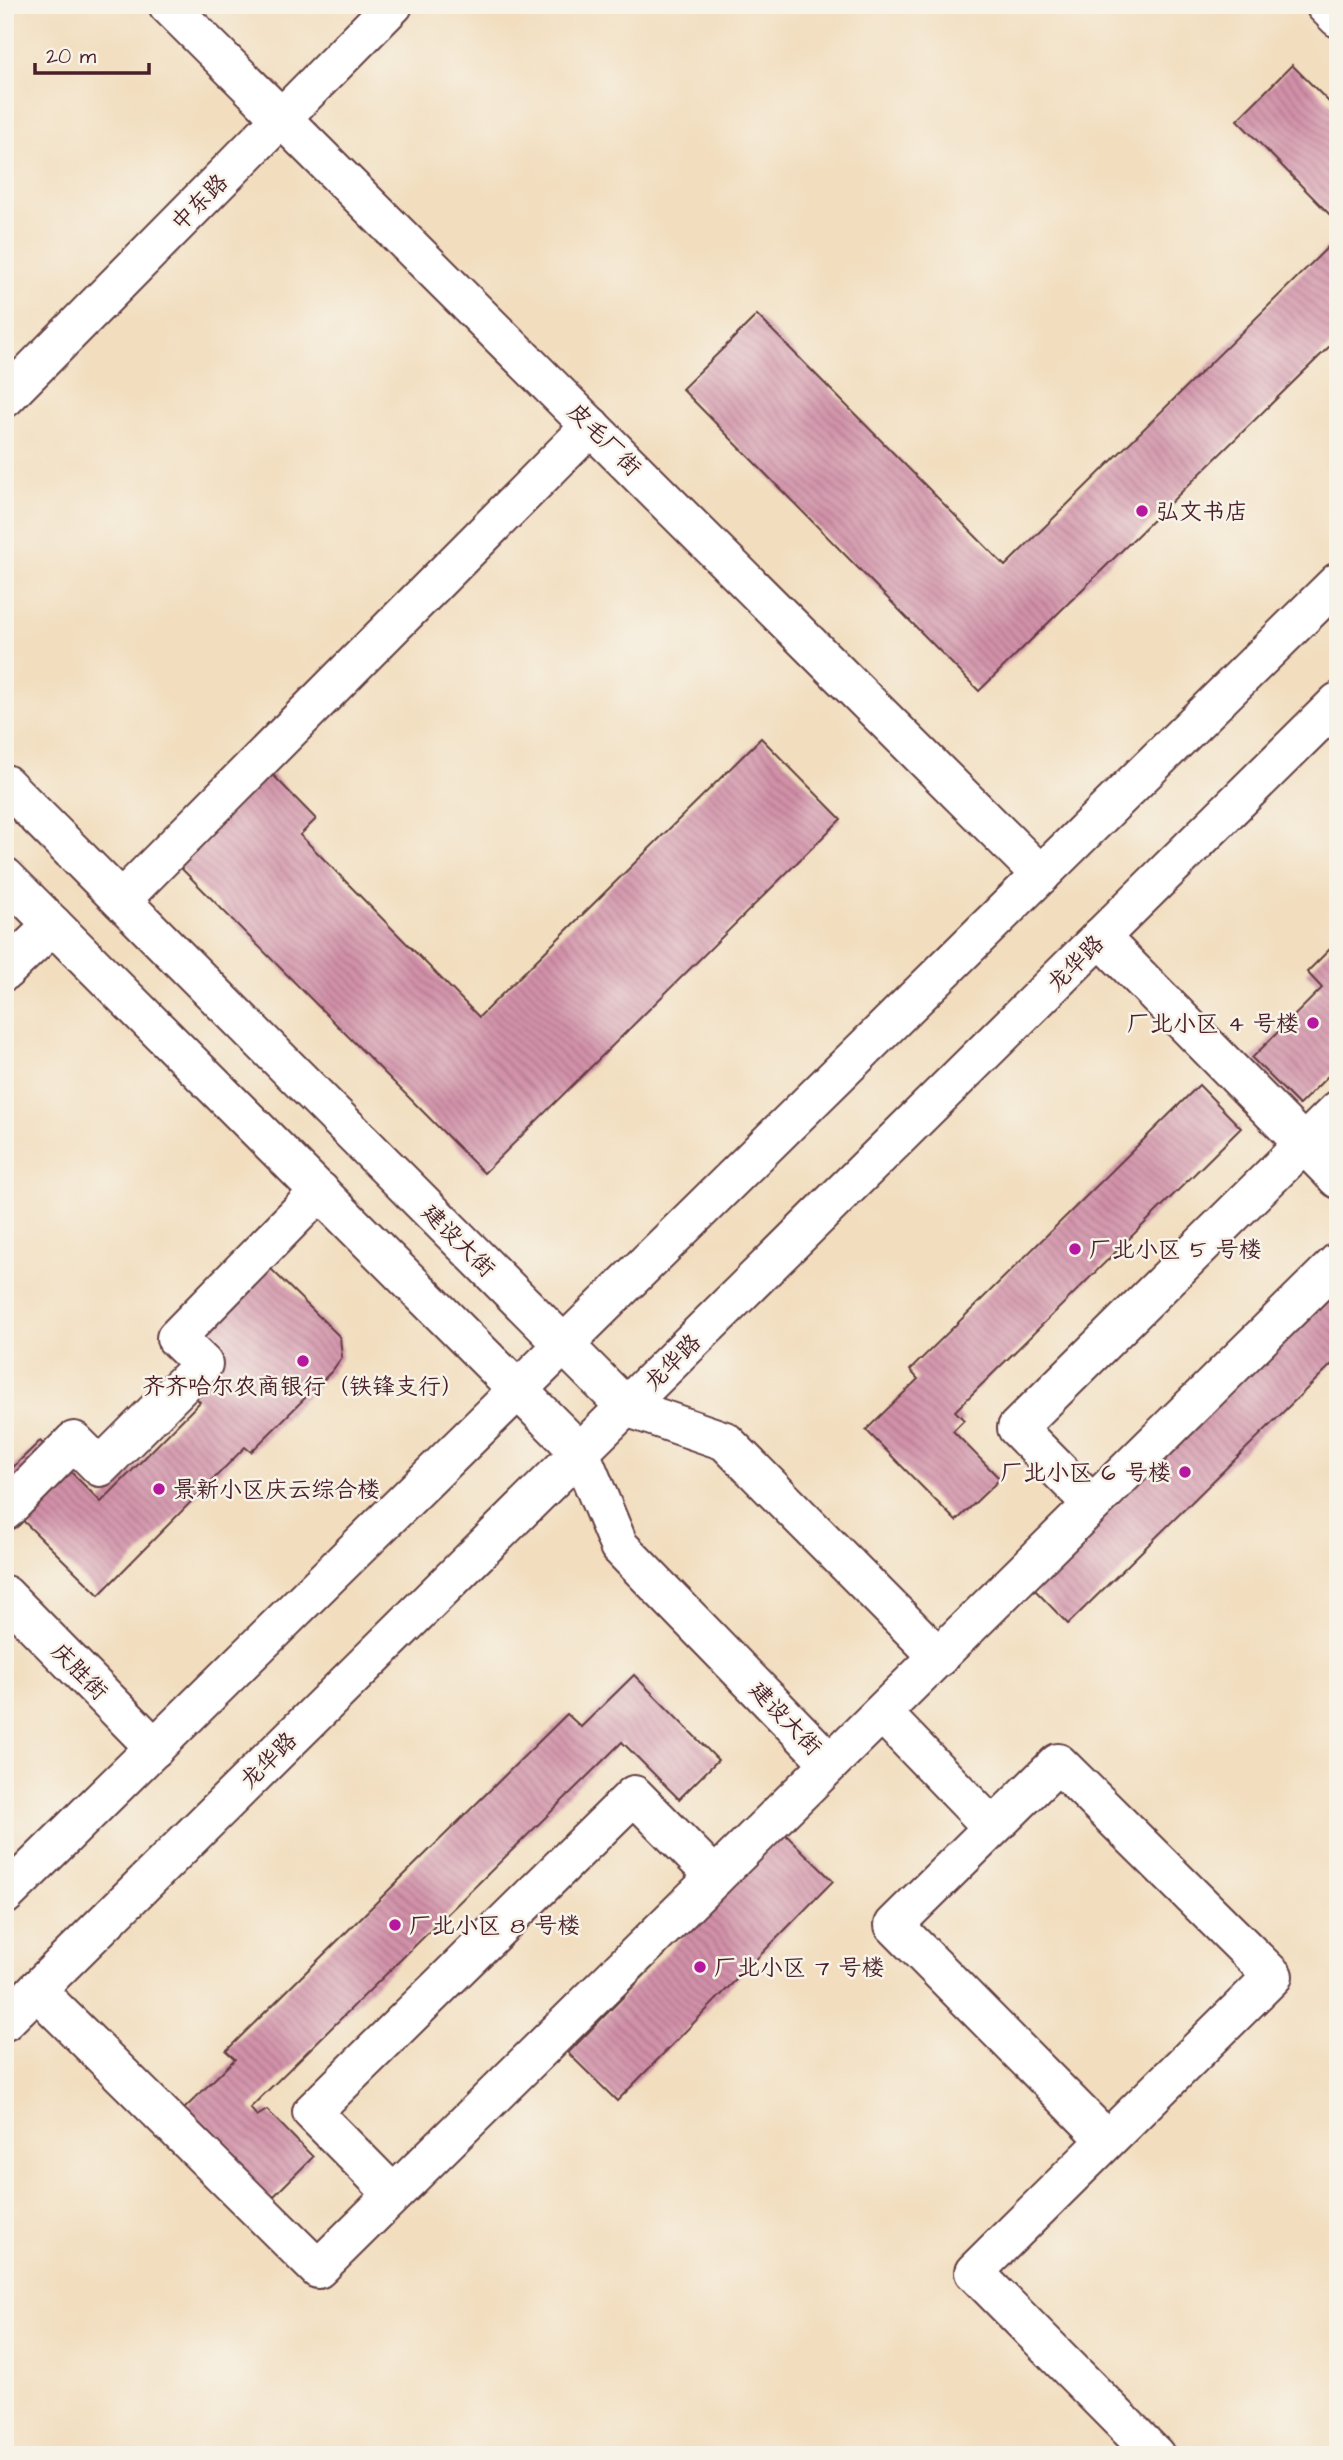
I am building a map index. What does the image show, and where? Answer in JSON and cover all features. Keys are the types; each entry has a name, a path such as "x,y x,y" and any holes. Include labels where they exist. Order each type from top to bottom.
{"street":[{"name":"皮毛厂街","path":"167,5 1041,874"},
{"name":"中东路","path":"5,398 393,5"},
{"path":"1325,5 1338,18"},
{"path":"121,900 591,426"},
{"path":"5,1895 1338,582"},
{"name":"龙华路","path":"5,2021 1338,702"},
{"name":"建设大街","path":"5,784 626,1407 725,1441 939,1657"},
{"name":"建设大街","path":"5,877 580,1452 619,1546 830,1763"},
{"path":"5,971 53,925"},
{"path":"1100,937 1338,1180"},
{"path":"1092,1504 1017,1427 1338,1110"},
{"path":"5,1511 74,1441 100,1467 203,1364 176,1338 320,1191"},
{"path":"36,1990 317,2269 1338,1262"},
{"name":"庆胜街","path":"5,1595 155,1748"},
{"path":"881,1713 992,1827"},
{"path":"1107,2140 894,1925 1058,1763 1273,1976 974,2272 1155,2455"},
{"path":"393,2194 312,2112 635,1795 715,1877"}],"building":[{"path":"1292,65 1338,111 1338,223 1237,120"},
{"path":"1338,237 1338,338 979,691 682,389 757,315 1005,566"},
{"path":"761,738 841,819 484,1173 177,864 270,772 316,819 300,835 479,1017"},
{"name":"厂北小区 4 号楼","path":"1338,941 1338,1066 1299,1105 1252,1058 1322,988 1307,972"},
{"name":"厂北小区 5 号楼","path":"1199,1085 1241,1128 955,1411 964,1420 953,1431 1000,1479 956,1521 866,1430 918,1379 910,1370"},
{"path":"264,1262 340,1337 342,1357 332,1371 251,1452 245,1447 99,1595 5,1503 5,1475 40,1441 101,1502 200,1402 191,1393 192,1334"},
{"name":"厂北小区 6 号楼","path":"1338,1285 1338,1358 1068,1624 1032,1587"},
{"name":"厂北小区 8 号楼","path":"634,1675 718,1760 679,1799 622,1742 250,2108 257,2116 267,2110 313,2157 269,2201 181,2112 235,2059 226,2051 567,1714 581,1727"},
{"name":"厂北小区 7 号楼","path":"784,1833 833,1881 617,2101 568,2053"}],"place":[{"name":"弘文书店","path":"1142,511"},
{"name":"厂北小区 4 号楼","path":"1313,1023"},
{"name":"厂北小区 5 号楼","path":"1075,1249"},
{"name":"齐齐哈尔农商银行（铁锋支行）","path":"303,1361"},
{"name":"厂北小区 6 号楼","path":"1185,1472"},
{"name":"景新小区庆云综合楼","path":"159,1489"},
{"name":"厂北小区 8 号楼","path":"395,1925"},
{"name":"厂北小区 7 号楼","path":"700,1967"}]}
